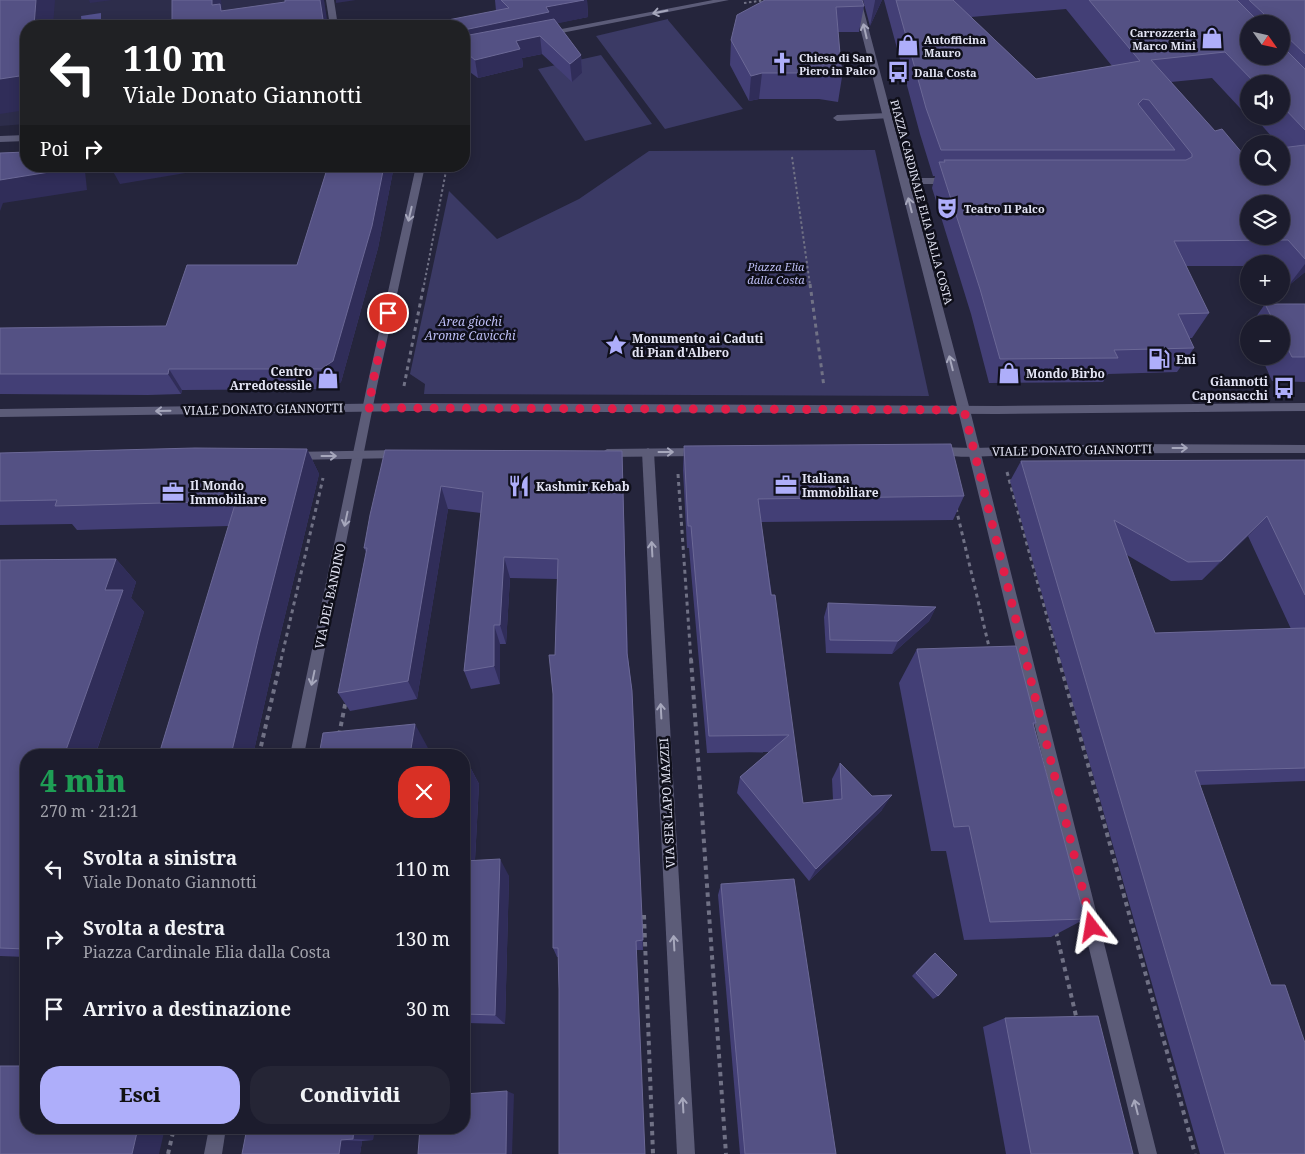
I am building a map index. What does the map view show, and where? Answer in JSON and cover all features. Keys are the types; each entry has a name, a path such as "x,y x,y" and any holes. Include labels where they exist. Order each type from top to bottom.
{"street":[{"path":"330,0 333,20"},
{"path":"538,36 725,0"},
{"name":"PIAZZA CARDINALE ELIA DALLA COSTA","path":"857,0 964,410 1148,1154"},
{"path":"837,118 888,116"},
{"path":"0,139 20,138"},
{"path":"369,408 372,386 420,172"},
{"path":"904,181 956,181"},
{"name":"VIALE DONATO GIANNOTTI","path":"0,413 369,408 964,410 1305,407"},
{"name":"VIA DEL BANDINO","path":"297,749 369,408"},
{"name":"VIALE DONATO GIANNOTTI","path":"922,451 974,452 1119,448 1304,451"},
{"name":"VIA SER LAPO MAZZEI","path":"648,452 686,1154"},
{"path":"599,453 716,452"},
{"path":"279,456 413,454"},
{"path":"212,1154 217,1134"}],"path":[{"path":"792,157 825,390"},
{"path":"403,385 446,172"},
{"path":"677,468 726,1154"},
{"path":"1007,472 1195,1154"},
{"path":"260,749 324,473"},
{"path":"954,501 991,655"},
{"path":"339,735 346,696"},
{"path":"1054,924 1079,1029"},
{"path":"168,1154 173,1134"}],"shaded area":[{"path":"0,0 324,0 326,20 20,20 20,124 0,126"},
{"path":"101,13 101,20 81,20 81,16"}],"green space":[{"path":"668,19 743,109 665,129 596,36"},
{"path":"601,55 652,124 585,141 538,69"},
{"name":"Piazza Elia dalla Costa","path":"875,150 929,396 424,394 425,384 410,374 449,191 497,239 579,199 649,151"}],"building":[{"path":"0,0 36,0 34,20 20,20 20,76 0,79"},
{"path":"172,0 212,0 212,5 220,4 221,11 285,2 285,0 320,0 323,20 172,20"},
{"path":"501,0 584,0 546,7 549,12 470,29 470,20 448,20 509,8"},
{"path":"765,0 862,0 864,6 836,7 842,77 823,73 762,73 751,76 731,40 737,15"},
{"path":"896,0 953,0 1036,79 1140,61 1089,0 1237,0 1252,15 1240,15 1240,65 1290,65 1290,54 1305,69 1305,130 1290,114 1290,75 1247,75 1225,52 1151,60 1215,131 1222,129 1240,150 1240,185 1290,185 1290,147 1305,145 1305,259 1290,242 1290,195 1240,195 1240,240 1174,241 1209,313 1178,314 1194,348 1114,350 1118,358 1000,359 980,289 939,162 945,162 944,160 1186,160 1192,157 1192,154 1149,100 1143,99 1138,104 1175,150 941,150 926,108"},
{"path":"1249,0 1305,0 1305,54 1290,40 1290,15 1264,14"},
{"path":"554,19 581,55 570,64 540,36 516,41 520,49 475,60 470,56 470,35"},
{"path":"20,152 20,172 49,172 0,180 0,153"},
{"path":"326,172 383,172 372,226 333,361 321,369 169,369 168,374 0,374 0,328 166,326 187,265 297,265"},
{"path":"1305,304 1305,357 1292,357 1290,353 1290,315 1270,315 1266,305"},
{"path":"951,444 964,496 758,499 771,595 775,595 803,803 842,799 840,763 872,796 892,795 816,869 740,777 789,735 709,736 691,526 688,526 684,446"},
{"path":"195,448 307,449 232,749 161,749 236,501 55,506 57,500 0,501 0,453"},
{"path":"385,450 622,451 627,653 632,691 643,940 636,941 645,1154 559,1154 559,989 558,948 553,948 553,694 549,655 555,655 558,559 504,557 500,625 494,625 494,666 464,671 483,492 441,486 408,681 338,693 367,548 364,548 370,515"},
{"path":"1305,460 1305,595 1267,516 1221,561 1188,562 1114,520 1155,633 1305,628 1305,768 1195,771 1271,985 1285,985 1305,1043 1305,1154 1225,1154 1021,461"},
{"path":"116,559 105,590 123,590 66,749 20,749 20,949 0,948 0,560"},
{"path":"828,603 936,607 898,641 830,640"},
{"path":"1016,646 1036,723 1033,723 1085,919 990,922 969,826 954,827 917,649"},
{"path":"415,724 411,749 320,749 323,733"},
{"path":"500,859 495,1015 470,1014 470,861"},
{"path":"794,879 836,1154 745,1154 721,884"},
{"path":"935,953 957,975 938,996 916,973"},
{"path":"1098,1016 1133,1154 1031,1154 1005,1018"},
{"path":"0,1066 20,1066 20,1134 137,1134 132,1154 0,1154"},
{"path":"507,1091 506,1154 418,1154 420,1134 470,1134 470,1094"},
{"path":"246,1134 353,1134 353,1139 341,1140 339,1154 242,1154"}],"place":[{"name":"Carrozzeria Marco Mini","path":"1212,38"},
{"name":"Autofficina Mauro","path":"908,45"},
{"name":"Chiesa di San Piero in Palco","path":"782,63"},
{"name":"Dalla Costa","path":"898,72"},
{"name":"Teatro Il Palco","path":"947,208"},
{"name":"Monumento ai Caduti di Pian d'Albero","path":"616,345"},
{"name":"Eni","path":"1159,359"},
{"name":"Mondo Birbo","path":"1009,373"},
{"name":"Centro Arredotessile","path":"328,378"},
{"name":"Giannotti Caponsacchi","path":"1284,388"},
{"name":"Italiana Immobiliare","path":"786,485"},
{"name":"Kashmir Kebab","path":"519,486"},
{"name":"Il Mondo Immobiliare","path":"173,492"}],"route":[{"path":"388,313 369,408 964,410 1092,927"}],"park label":[{"name":"Area giochi Aronne Cavicchi","path":"470,328"}]}
